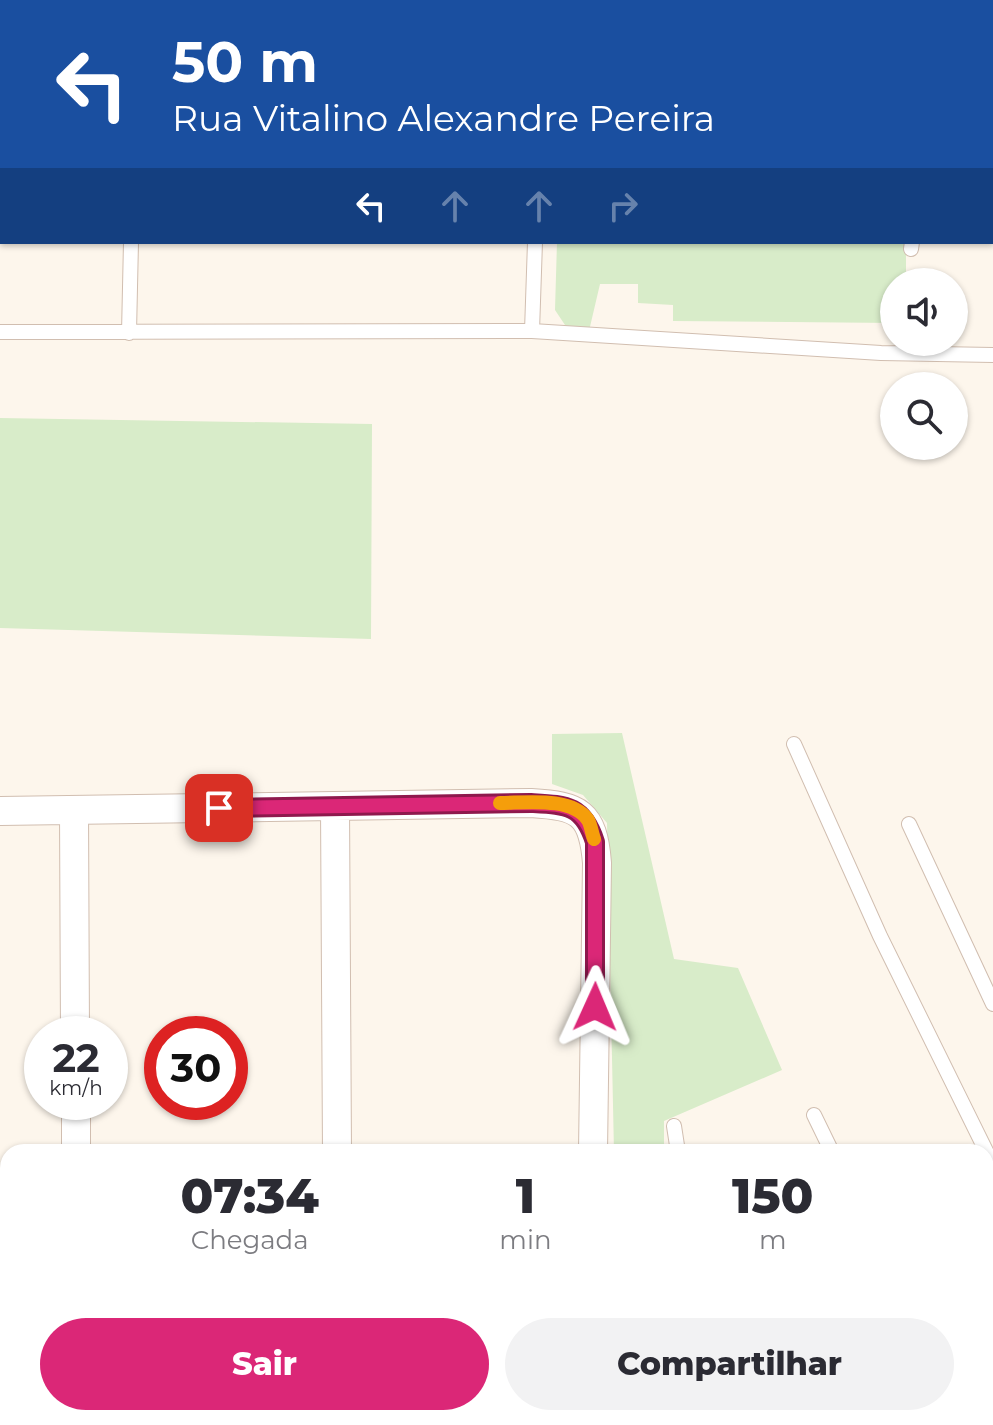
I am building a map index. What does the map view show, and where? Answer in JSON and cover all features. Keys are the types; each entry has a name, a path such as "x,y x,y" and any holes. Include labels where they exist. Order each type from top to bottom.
{"street":[{"path":"0,811 531,803 556,804 576,810 588,820 597,863 593,1144"},
{"path":"335,806 337,1144"},
{"path":"74,810 75,1016"},
{"path":"76,1120 76,1144"}],"lane":[{"path":"129,333 131,244"},
{"path":"532,331 535,244"},
{"path":"0,332 532,331 881,353 993,355"},
{"path":"794,744 880,936 983,1144"},
{"path":"909,824 993,1004"},
{"path":"814,1115 828,1144"},
{"path":"674,1126 677,1144"}],"green space":[{"path":"557,244 906,244 906,268 880,268 880,323 673,321 673,305 638,303 638,284 600,284 589,331 567,328 555,310"},
{"path":"0,418 372,424 371,639 0,628"},
{"path":"622,733 674,959 738,968 782,1070 664,1121 664,1144 614,1144 607,823 583,795 552,784 552,734"}],"slow traffic":[{"path":"500,803 556,804 576,810 588,820 594,839"}],"route":[{"path":"219,808 531,803 556,804 576,810 588,820 595,842 595,1007"}]}
